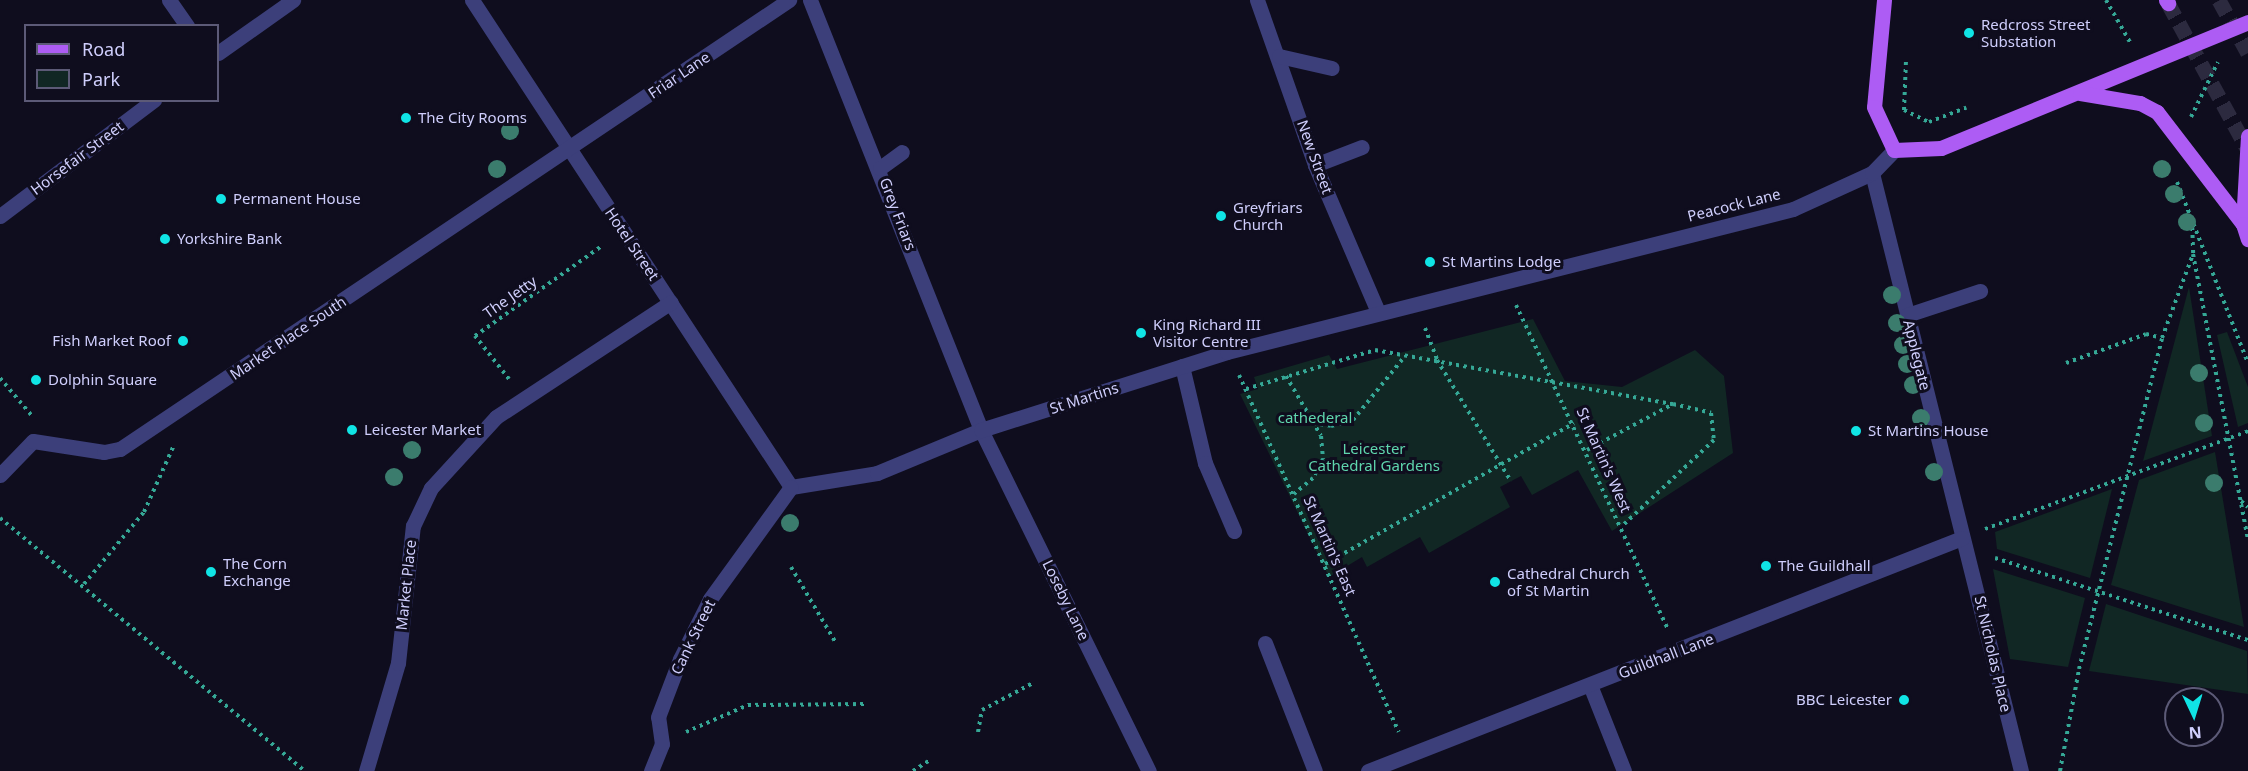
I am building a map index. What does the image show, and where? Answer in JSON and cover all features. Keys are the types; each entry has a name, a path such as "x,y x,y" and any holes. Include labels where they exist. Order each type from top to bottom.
{"main road":[{"path":"1884,0 1874,107 1894,150 1941,148 2080,93 2139,64 2248,22"},
{"path":"2080,93 2140,103 2170,123 2243,224 2248,239"},
{"path":"2243,224 2248,136"}],"street":[{"path":"169,0 187,24"},
{"path":"219,52 293,0"},
{"name":"Hotel Street","path":"472,0 671,302 766,456 791,487"},
{"name":"Friar Lane","path":"569,150 789,0"},
{"name":"Grey Friars","path":"810,0 880,168 981,430"},
{"name":"New Street","path":"1257,0 1279,56 1315,165 1378,312"},
{"path":"1279,56 1332,68"},
{"name":"Horsefair Street","path":"0,216 151,102"},
{"path":"1315,165 1362,147"},
{"name":"Market Place South","path":"0,475 33,441 120,449 569,150"},
{"name":"Peacock Lane","path":"1378,312 1793,209 1872,173 1894,150"},
{"path":"880,168 902,152"},
{"name":"Applegate","path":"1872,173 1962,537"},
{"path":"1907,315 1980,291"},
{"name":"Market Place","path":"366,771 398,663 413,525 431,488 459,452 524,399 671,302"},
{"name":"St Martins","path":"791,487 877,473 981,430 1227,352 1378,312"},
{"path":"1182,366 1205,463 1234,531"},
{"name":"Loseby Lane","path":"981,430 1149,771"},
{"name":"Cank Street","path":"651,771 662,744 658,717 710,599 791,487"},
{"name":"Guildhall Lane","path":"1368,771 1407,752 1678,652 1962,537"},
{"name":"St Nicholas Place","path":"1962,537 2021,771"},
{"path":"1266,643 1315,771"},
{"path":"1590,685 1624,771"}],"path":[{"path":"2106,0 2139,64"},
{"path":"2181,137 2226,44 2222,32"},
{"path":"2121,49 2141,40"},
{"path":"1874,107 1904,110 1929,122 1972,105"},
{"path":"2175,179 2192,216 2248,363"},
{"path":"2192,216 2193,254 2248,540"},
{"name":"The Jetty","path":"524,399 475,336 623,231"},
{"path":"2060,771 2098,590 2162,338 2193,254"},
{"name":"St Martin's West","path":"1503,281 1556,381 1678,652"},
{"path":"1418,302 1437,360 1511,481"},
{"path":"2066,363 2146,334 2162,338"},
{"path":"1246,388 1375,350 1556,381 1711,413 1714,440 1621,527"},
{"name":"St Martin's East","path":"1227,352 1246,388 1294,494 1407,752"},
{"path":"1312,423 1332,426 1353,420 1405,356"},
{"path":"1286,376 1312,423 1322,436 1323,459 1313,478 1294,494"},
{"path":"0,378 56,444"},
{"path":"1587,450 1673,404"},
{"path":"1325,564 1574,423"},
{"path":"1962,537 2248,431"},
{"path":"84,584 144,512 179,434"},
{"path":"2241,500 2248,507"},
{"path":"0,518 84,584 304,771"},
{"path":"1962,537 1997,559 2248,640"},
{"path":"791,567 836,643"},
{"path":"978,732 982,710 1033,683"},
{"path":"662,744 748,705 865,704"},
{"path":"913,771 930,760"}],"green space":[{"path":"2189,287 2212,436 2143,461"},
{"name":"Leicester Cathedral Gardens","path":"1533,319 1565,381 1622,387 1695,350 1724,376 1733,453 1612,531 1578,470 1532,495 1521,476 1500,487 1510,507 1429,553 1420,537 1367,567 1362,557 1329,577 1240,394 1258,389 1254,377 1329,355 1337,369"},
{"path":"2227,332 2248,387 2248,423 2238,427 2217,335"},
{"path":"2215,452 2244,627 2111,585 2139,480"},
{"path":"2112,489 2090,578 1997,549 1995,532"},
{"path":"1993,569 2085,598 2068,667 2010,659"},
{"path":"2106,604 2247,651 2248,694 2224,691 2224,687 2200,687 2089,671"}],"tunnel":[{"path":"2219,0 2248,53"},
{"path":"2168,3 2248,150"}],"place":[{"name":"Redcross Street Substation","path":"1969,33"},
{"name":"The City Rooms","path":"406,118"},
{"name":"Permanent House","path":"221,199"},
{"name":"Greyfriars Church","path":"1221,216"},
{"name":"Yorkshire Bank","path":"165,239"},
{"name":"St Martins Lodge","path":"1430,262"},
{"name":"King Richard III Visitor Centre","path":"1141,333"},
{"name":"Fish Market Roof","path":"183,341"},
{"name":"Dolphin Square","path":"36,380"},
{"name":"Leicester Market","path":"352,430"},
{"name":"St Martins House","path":"1856,431"},
{"name":"The Guildhall","path":"1766,566"},
{"name":"The Corn Exchange","path":"211,572"},
{"name":"Cathedral Church of St Martin","path":"1495,582"},
{"name":"BBC Leicester","path":"1904,700"}],"park label":[{"name":"cathederal","path":"1315,418"}]}
